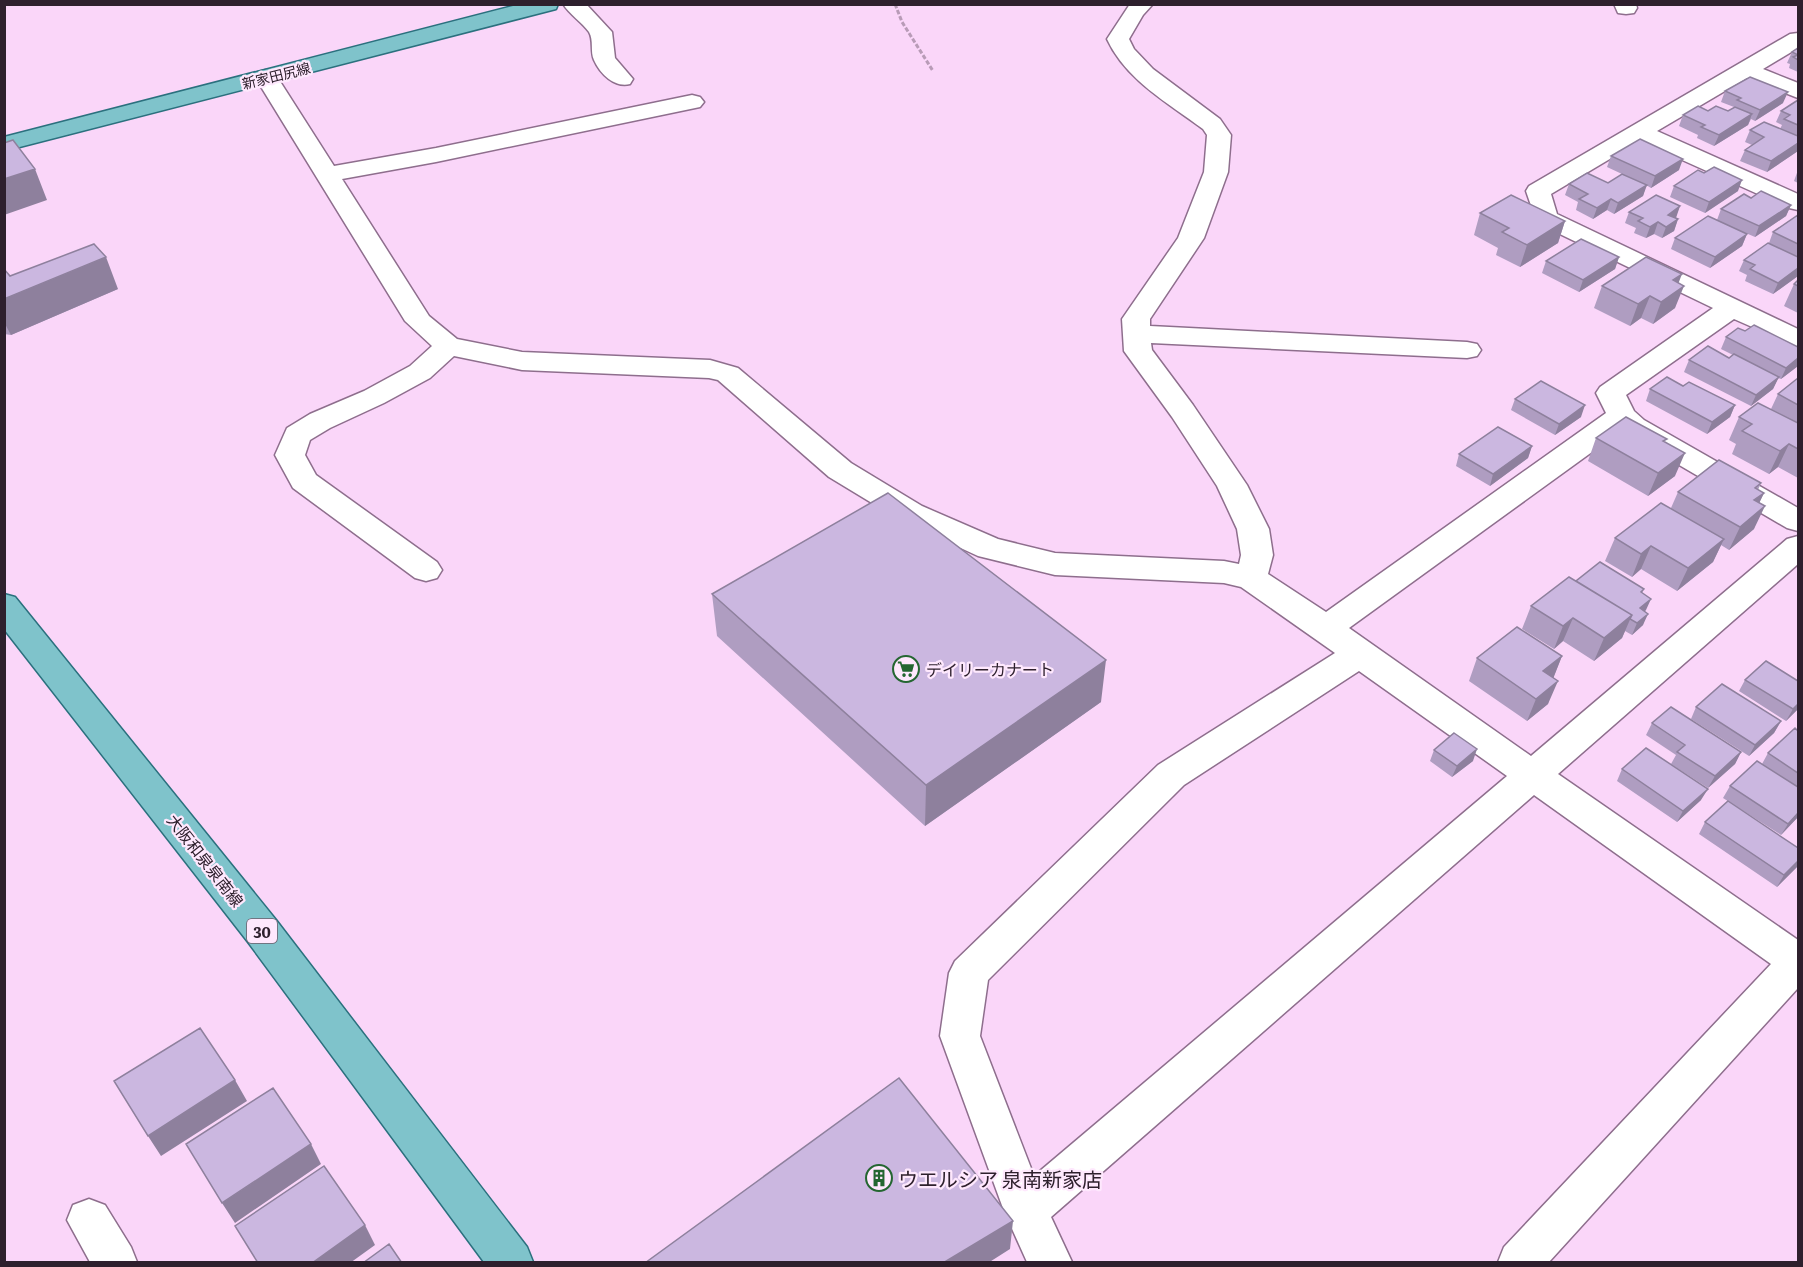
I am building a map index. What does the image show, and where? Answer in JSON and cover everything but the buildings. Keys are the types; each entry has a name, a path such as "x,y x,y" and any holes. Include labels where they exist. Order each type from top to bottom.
{"main road":[{"name":"新家田尻線","path":"4,144 548,4"},
{"name":"大阪和泉泉南線","path":"4,605 262,931 511,1263"}],"street":[{"path":"573,4 601,32 604,59 622,79"},
{"path":"1143,4 1135,11 1118,39 1122,50 1138,69 1212,124 1219,135 1216,172 1191,238 1136,319 1138,351 1183,411 1232,484 1252,529 1257,555 1251,578"},
{"path":"1798,39 1538,191 1546,218 1798,339"},
{"path":"1746,70 1798,91"},
{"path":"266,77 419,321 448,346 522,361 710,369 728,374 840,470 912,513 989,548 1055,564 1224,572 1251,578 1326,628 1359,654 1535,775 1798,962 1520,1263"},
{"path":"327,174 436,155 692,102"},
{"path":"1639,132 1798,203"},
{"path":"1733,307 1610,393 1622,416 1634,427 1798,521"},
{"path":"1137,334 1467,350"},
{"path":"426,570 304,481 290,455 297,435 320,421 374,397 420,372 448,346"},
{"path":"1326,628 1622,416"},
{"path":"1026,1211 1798,547"},
{"path":"1050,1263 1026,1211 960,1036 969,973 1171,775 1359,654"},
{"path":"89,1220 115,1263"}],"path":[{"path":"895,4 902,22 933,71"}],"place":[{"name":"デイリーカナート","path":"906,669"},
{"name":"ウエルシア 泉南新家店","path":"879,1178"}]}
